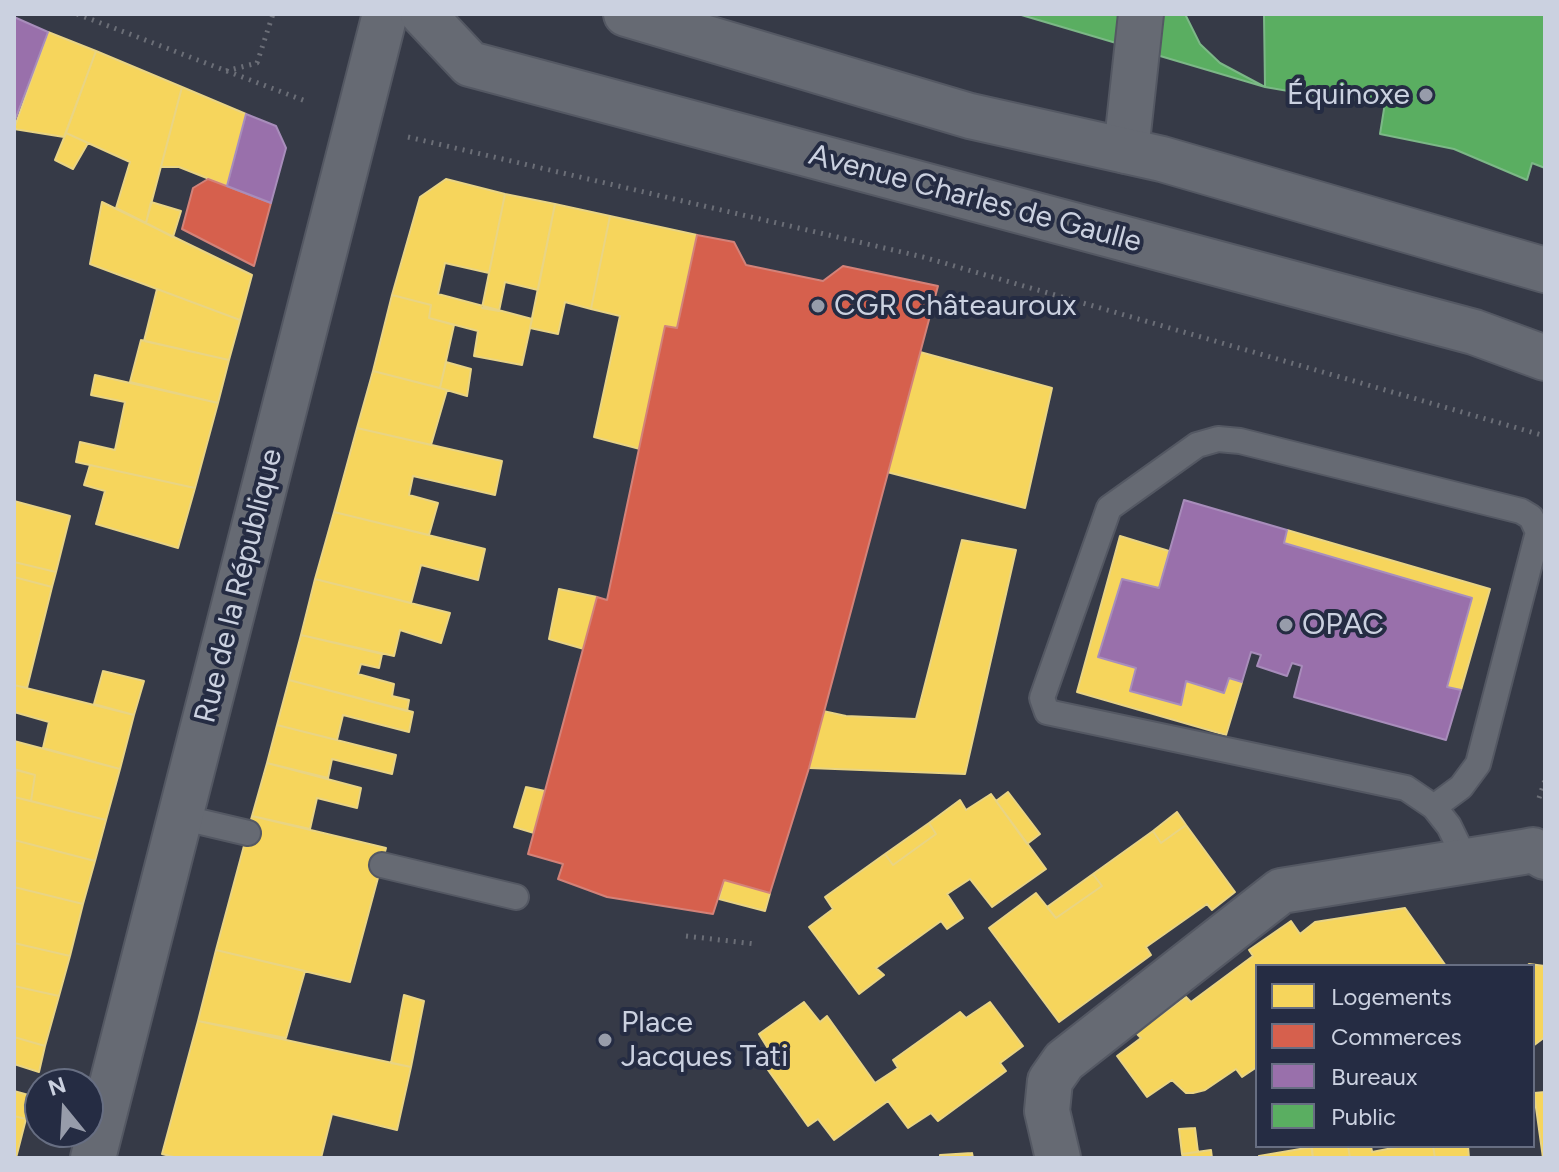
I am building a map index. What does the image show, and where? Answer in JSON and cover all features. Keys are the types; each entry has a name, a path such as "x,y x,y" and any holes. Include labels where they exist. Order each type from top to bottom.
{"main road":[{"name":"Rue de la République","path":"93,1158 385,14"},
{"name":"Avenue Charles de Gaulle","path":"423,14 470,64 1474,332 1545,358"},
{"path":"626,14 970,116 1126,151 1545,270"},
{"path":"1126,151 1141,14"},
{"path":"1058,1158 1047,1111 1050,1081 1064,1061 1281,891 1533,850 1545,857"}],"lane":[{"path":"1434,807 1461,787 1478,764 1538,532 1531,517 1521,511 1240,441 1218,439 1197,445 1109,508 1042,698 1047,712 1406,788 1434,807 1449,826 1466,861"},
{"path":"180,817 248,833"},
{"path":"382,865 516,897"}],"path":[{"path":"77,14 225,72 413,139 923,257 1545,436"},
{"path":"225,72 257,63 273,14"},
{"path":"686,936 755,944"}],"building: Logements":[{"path":"48,32 96,51 64,137 14,129"},
{"path":"96,51 182,87 146,223 116,208 130,162 66,133"},
{"path":"182,87 246,114 227,186 179,167 161,167"},
{"path":"66,133 88,143 73,169 55,160"},
{"path":"446,179 505,194 489,273 445,263 438,294 532,319 522,365 474,356 478,331 429,318 431,305 392,295 420,197"},
{"path":"505,194 555,204 538,290 505,282 499,311 482,308"},
{"path":"102,202 252,275 240,320 90,264"},
{"path":"151,202 181,211 173,237 146,223"},
{"path":"555,204 610,216 591,309 565,302 558,334 530,328"},
{"path":"610,216 697,235 677,328 665,326 640,449 594,437 620,316 591,309"},
{"path":"157,289 240,320 229,360 144,341"},
{"path":"392,295 431,305 429,318 454,325 440,388 373,371"},
{"path":"141,340 229,360 218,403 130,382"},
{"path":"920,352 1052,388 1025,508 887,472"},
{"path":"446,362 471,369 467,396 440,388"},
{"path":"373,371 447,390 431,445 357,428"},
{"path":"95,375 218,403 195,488 76,462 80,442 115,450 125,402 91,395"},
{"path":"357,428 502,461 495,495 413,476 409,495 438,503 429,535 334,512"},
{"path":"90,465 195,488 178,548 96,524 105,491 84,485"},
{"path":"14,501 70,516 56,572 14,562"},
{"path":"334,512 485,549 478,580 421,565 411,603 315,579"},
{"path":"1287,530 1490,589 1461,690 1447,687 1472,598 1284,543"},
{"path":"1120,536 1169,551 1159,588 1122,579 1098,657 1136,668 1130,691 1181,705 1186,681 1224,693 1229,678 1242,682 1226,735 1077,692"},
{"path":"962,540 1016,550 965,774 809,768 823,711 846,716 916,719"},
{"path":"14,562 56,572 52,587 14,577"},
{"path":"14,577 52,587 27,688 14,685"},
{"path":"315,579 450,613 441,643 400,630 394,656 301,635"},
{"path":"559,589 597,597 584,649 549,639"},
{"path":"301,635 382,654 379,668 361,664 358,674 394,684 392,696 409,700 407,711 289,680"},
{"path":"103,671 144,681 134,715 94,704"},
{"path":"289,680 413,712 409,732 343,715 337,740 277,725"},
{"path":"14,685 134,715 120,769 43,748 49,722 14,712"},
{"path":"277,725 396,755 392,774 332,759 328,778 267,763"},
{"path":"14,741 120,769 106,820 31,801 35,775 14,769"},
{"path":"267,763 361,788 357,808 317,798 310,829 252,816"},
{"path":"16,770 35,775 31,801 14,797"},
{"path":"526,787 545,791 534,833 514,827"},
{"path":"1008,792 1040,834 1027,844 996,801"},
{"path":"991,794 1046,869 992,907 970,879 947,894 963,918 947,929 941,921 876,968 884,975 859,994 809,927 833,909 825,897 885,854 893,865 936,834 929,823 960,800 966,810"},
{"path":"14,797 106,820 95,861 14,840"},
{"path":"1177,812 1186,825 1161,843 1153,831"},
{"path":"252,816 386,848 350,982 216,950"},
{"path":"929,823 936,834 893,865 885,854"},
{"path":"1186,825 1235,892 1212,910 1207,904 1146,947 1151,955 1059,1022 989,928 1036,893 1056,918 1102,886 1093,874 1153,831 1161,843"},
{"path":"14,840 95,861 83,904 14,887"},
{"path":"1093,874 1102,886 1056,918 1047,907"},
{"path":"724,880 770,893 765,911 719,899"},
{"path":"14,887 83,904 70,956 14,943"},
{"path":"1405,908 1445,964 1255,964 1255,1068 1242,1077 1236,1069 1205,1090 1193,1093 1186,1093 1172,1080 1147,1097 1117,1056 1141,1038 1136,1033 1186,997 1191,1002 1253,956 1249,950 1291,921 1300,934 1315,922"},
{"path":"14,943 70,956 59,996 14,986"},
{"path":"216,950 305,971 286,1038 198,1021"},
{"path":"1535,965 1545,966 1545,1037 1535,1044"},
{"path":"14,986 59,996 45,1046 14,1037"},
{"path":"404,995 424,1001 411,1067 391,1063"},
{"path":"804,1002 820,1022 827,1016 875,1083 898,1068 893,1060 960,1012 966,1018 990,1002 1023,1046 1000,1063 1006,1071 938,1121 931,1113 908,1128 888,1101 834,1140 818,1119 808,1126 763,1063 772,1055 759,1034"},
{"path":"198,1021 411,1067 397,1130 332,1114 321,1158 178,1158 162,1154"},
{"path":"14,1037 45,1046 40,1068 14,1064"},
{"path":"14,1091 24,1094 24,1118 14,1116"},
{"path":"1545,1092 1545,1158 1543,1158 1535,1093"},
{"path":"14,1116 24,1118 24,1127 14,1158"},
{"path":"1195,1128 1198,1152 1182,1154 1179,1129"},
{"path":"1311,1148 1348,1148 1350,1158 1313,1158"},
{"path":"1312,1148 1313,1158 1260,1158"},
{"path":"1348,1148 1371,1148 1372,1152 1393,1148 1433,1148 1435,1158 1350,1158"},
{"path":"1433,1148 1468,1148 1469,1158 1435,1158"},
{"path":"1211,1150 1212,1158 1183,1158 1182,1154"},
{"path":"972,1153 973,1158 940,1158 940,1155"}],"building: Commerces":[{"path":"208,179 271,203 254,266 182,229 193,188"},
{"path":"697,235 734,242 746,265 823,281 843,266 938,286 809,768 770,893 724,880 713,914 607,897 558,879 563,864 528,854 597,597 607,600 665,326 677,328"}],"building: Bureaux":[{"path":"14,17 48,32 14,123"},
{"path":"246,114 276,126 286,148 271,203 227,186"},
{"name":"OPAC","path":"1184,500 1287,530 1284,543 1472,598 1447,687 1461,690 1446,740 1294,697 1302,666 1292,663 1287,676 1257,666 1261,655 1251,652 1242,682 1229,678 1224,693 1186,681 1181,705 1130,691 1136,668 1098,657 1122,579 1159,588"}],"building: Public":[{"path":"1018,14 1264,14 1265,87"},
{"name":"Équinoxe","path":"1185,14 1545,14 1545,168 1532,163 1527,180 1454,149 1380,134 1385,103 1329,98 1265,87 1220,63 1200,44"}],"place":[{"name":"Équinoxe","path":"1426,95"},
{"name":"CGR Châteauroux","path":"818,306"},
{"name":"OPAC","path":"1286,625"},
{"name":"Place Jacques Tati","path":"605,1040"}]}
